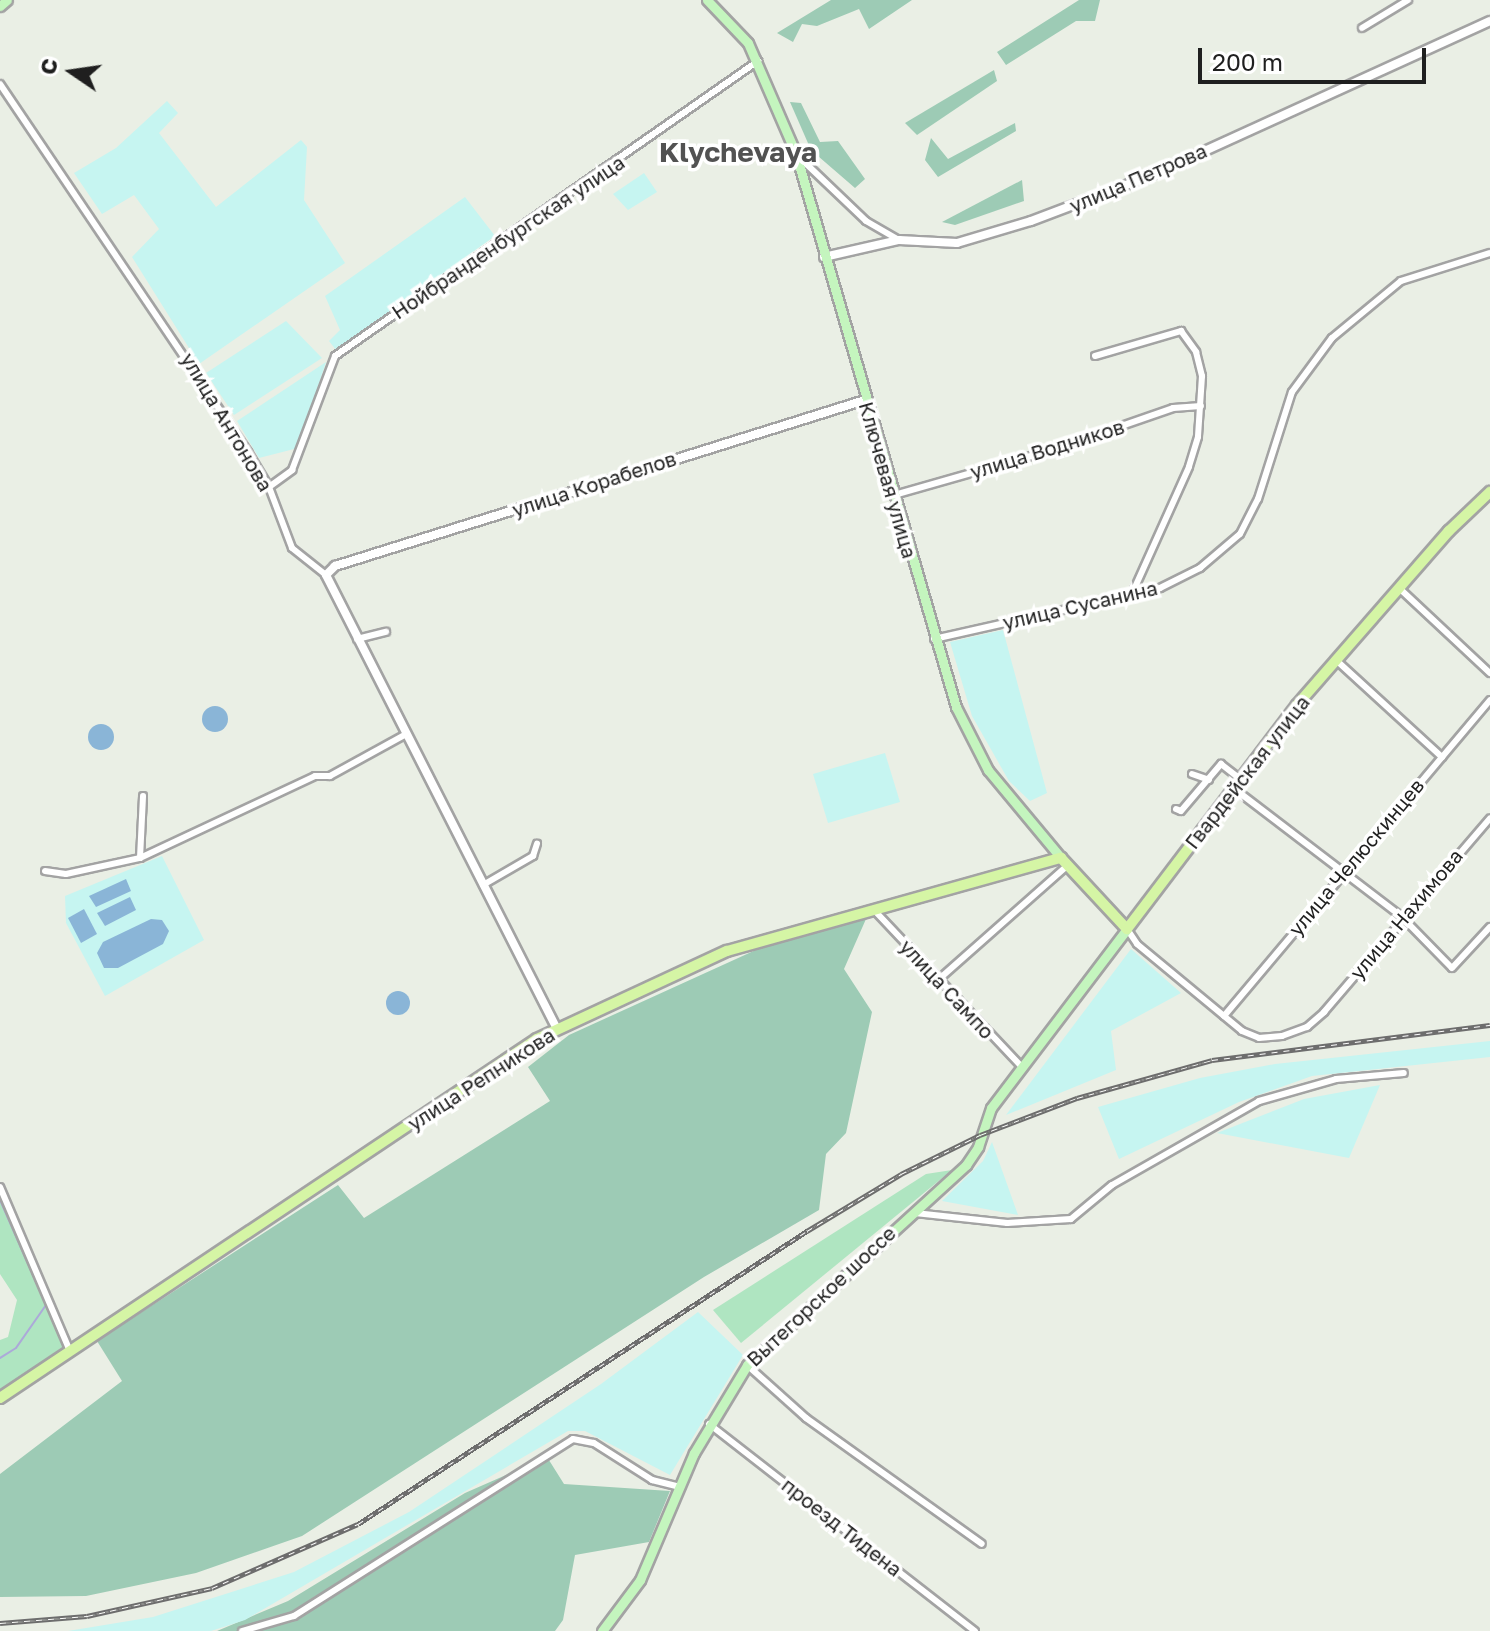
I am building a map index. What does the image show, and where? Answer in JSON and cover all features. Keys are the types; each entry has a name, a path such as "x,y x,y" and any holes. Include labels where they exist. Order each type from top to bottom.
{"main road":[{"path":"0,6 7,0"},
{"name":"Ключевая улица","path":"707,0 758,61 796,154 934,639 970,742 1065,861 1127,929"},
{"name":"Гвардейская улица","path":"1024,1069 1235,782 1398,587 1490,492"},
{"name":"улица Репникова","path":"0,1398 557,1029 727,951 872,908 1065,861"},
{"name":"Вытегорское шоссе","path":"602,1631 640,1580 709,1424 747,1365 966,1165 978,1147 991,1108 1024,1069"}],"street":[{"path":"1362,28 1408,0"},
{"name":"улица Петрова","path":"824,257 899,240 978,239 1089,200 1490,21"},
{"name":"Нойбранденбургская улица","path":"269,487 292,470 335,356 758,61"},
{"name":"улица Антонова","path":"0,84 182,349 269,487 292,548 326,575 557,1029"},
{"path":"796,154 851,209 899,240"},
{"name":"улица Сусанина","path":"934,639 1131,596 1200,568 1240,534 1258,499 1292,392 1332,338 1401,281 1490,253"},
{"path":"1095,356 1181,331 1196,352 1201,406 1189,467 1131,596"},
{"name":"улица Корабелов","path":"326,575 335,566 865,400"},
{"name":"улица Водников","path":"893,496 1052,450 1173,408 1201,406"},
{"path":"1398,587 1490,673"},
{"path":"357,639 386,632"},
{"path":"1336,660 1442,757"},
{"name":"улица Челюскинцев","path":"1224,1016 1490,700"},
{"path":"45,871 66,874 140,858 315,776 330,776 406,734"},
{"path":"1176,809 1181,811 1221,764 1235,782 1402,917 1452,968 1490,927"},
{"path":"1192,774 1209,780"},
{"path":"140,858 143,796"},
{"name":"улица Нахимова","path":"1224,1016 1259,1038 1307,1027 1324,1012 1402,917 1490,818"},
{"path":"483,885 533,856 537,844"},
{"path":"938,980 1065,861"},
{"name":"улица Сампо","path":"872,908 1024,1069"},
{"path":"1127,929 1137,944 1224,1016"},
{"path":"911,1213 1007,1223 1071,1219 1112,1185 1259,1101 1336,1079 1404,1073"},
{"path":"0,1187 70,1351"},
{"path":"747,1365 806,1418 982,1544"},
{"name":"проезд Тидена","path":"709,1424 975,1631"},
{"path":"242,1631 294,1616 573,1439 594,1443 652,1480 680,1487"}],"green space":[{"path":"831,0 912,0 869,29 859,9 817,26 802,24 793,42 777,33"},
{"path":"1079,0 1100,0 1095,21 1076,21 1006,65 997,52"},
{"path":"994,70 997,81 917,135 905,123"},
{"path":"790,102 801,103 820,142 838,141 865,179 855,188 811,150"},
{"path":"1015,123 1016,131 938,177 925,160 931,138 948,159"},
{"path":"1022,180 1024,201 955,225 942,222"},
{"path":"866,919 844,969 872,1012 846,1133 826,1154 819,1210 704,1277 302,1536 196,1573 86,1596 0,1597 0,1474 122,1381 97,1341 338,1185 364,1218 550,1101 528,1067 569,1035 771,943"},
{"path":"952,1170 741,1343 713,1310 926,1174"},
{"path":"0,1200 65,1347 0,1390 0,1340 8,1337 17,1300 0,1274"},
{"path":"547,1457 564,1484 670,1491 649,1542 575,1555 563,1620 555,1631 217,1631 288,1601 465,1493"}],"shaded area":[{"path":"167,101 178,113 159,133 216,207 301,140 307,147 304,200 345,263 199,364 132,257 159,229 134,195 102,214 74,173 116,148"},
{"path":"644,173 657,192 628,210 613,194"},
{"path":"465,197 495,236 336,350 329,341 340,330 325,296"},
{"path":"286,321 322,358 234,415 206,373"},
{"path":"326,362 298,448 259,458 237,421"},
{"path":"1003,630 1047,793 1030,801 1009,781 972,716 950,642"},
{"path":"215,706 225,709 228,719 225,729 215,732 205,729 202,719 205,709"},
{"path":"101,724 111,727 114,737 111,747 101,750 91,747 88,737 91,727"},
{"path":"885,753 900,802 828,823 813,774"},
{"path":"162,856 204,940 105,996 66,923 65,896"},
{"path":"126,879 131,891 96,907 89,896"},
{"path":"130,897 136,910 105,926 97,913"},
{"path":"84,909 97,934 81,943 68,918"},
{"path":"151,919 162,920 169,931 163,944 118,968 104,968 97,953 103,942"},
{"path":"1131,949 1181,993 1111,1031 1116,1070 1006,1115"},
{"path":"398,991 409,998 410,1003 403,1014 398,1015 387,1008 386,1003 393,992"},
{"path":"1490,1041 1490,1057 1312,1076 1239,1102 1119,1159 1098,1107 1200,1078 1275,1064"},
{"path":"1380,1085 1349,1158 1217,1133 1304,1099"},
{"path":"992,1142 1018,1215 942,1201 983,1161"},
{"path":"698,1312 743,1355 670,1475 585,1431 568,1431 245,1620 211,1631 68,1631 153,1617 294,1572 409,1512 601,1384"}],"waterway":[{"path":"0,1200 46,1305 16,1348 0,1358"}],"railway":[{"path":"0,1623 87,1616 212,1588 358,1524 807,1231 901,1174 980,1135 1077,1098 1212,1060 1490,1025"}],"district":[{"name":"Klychevaya","path":"738,152"}]}
